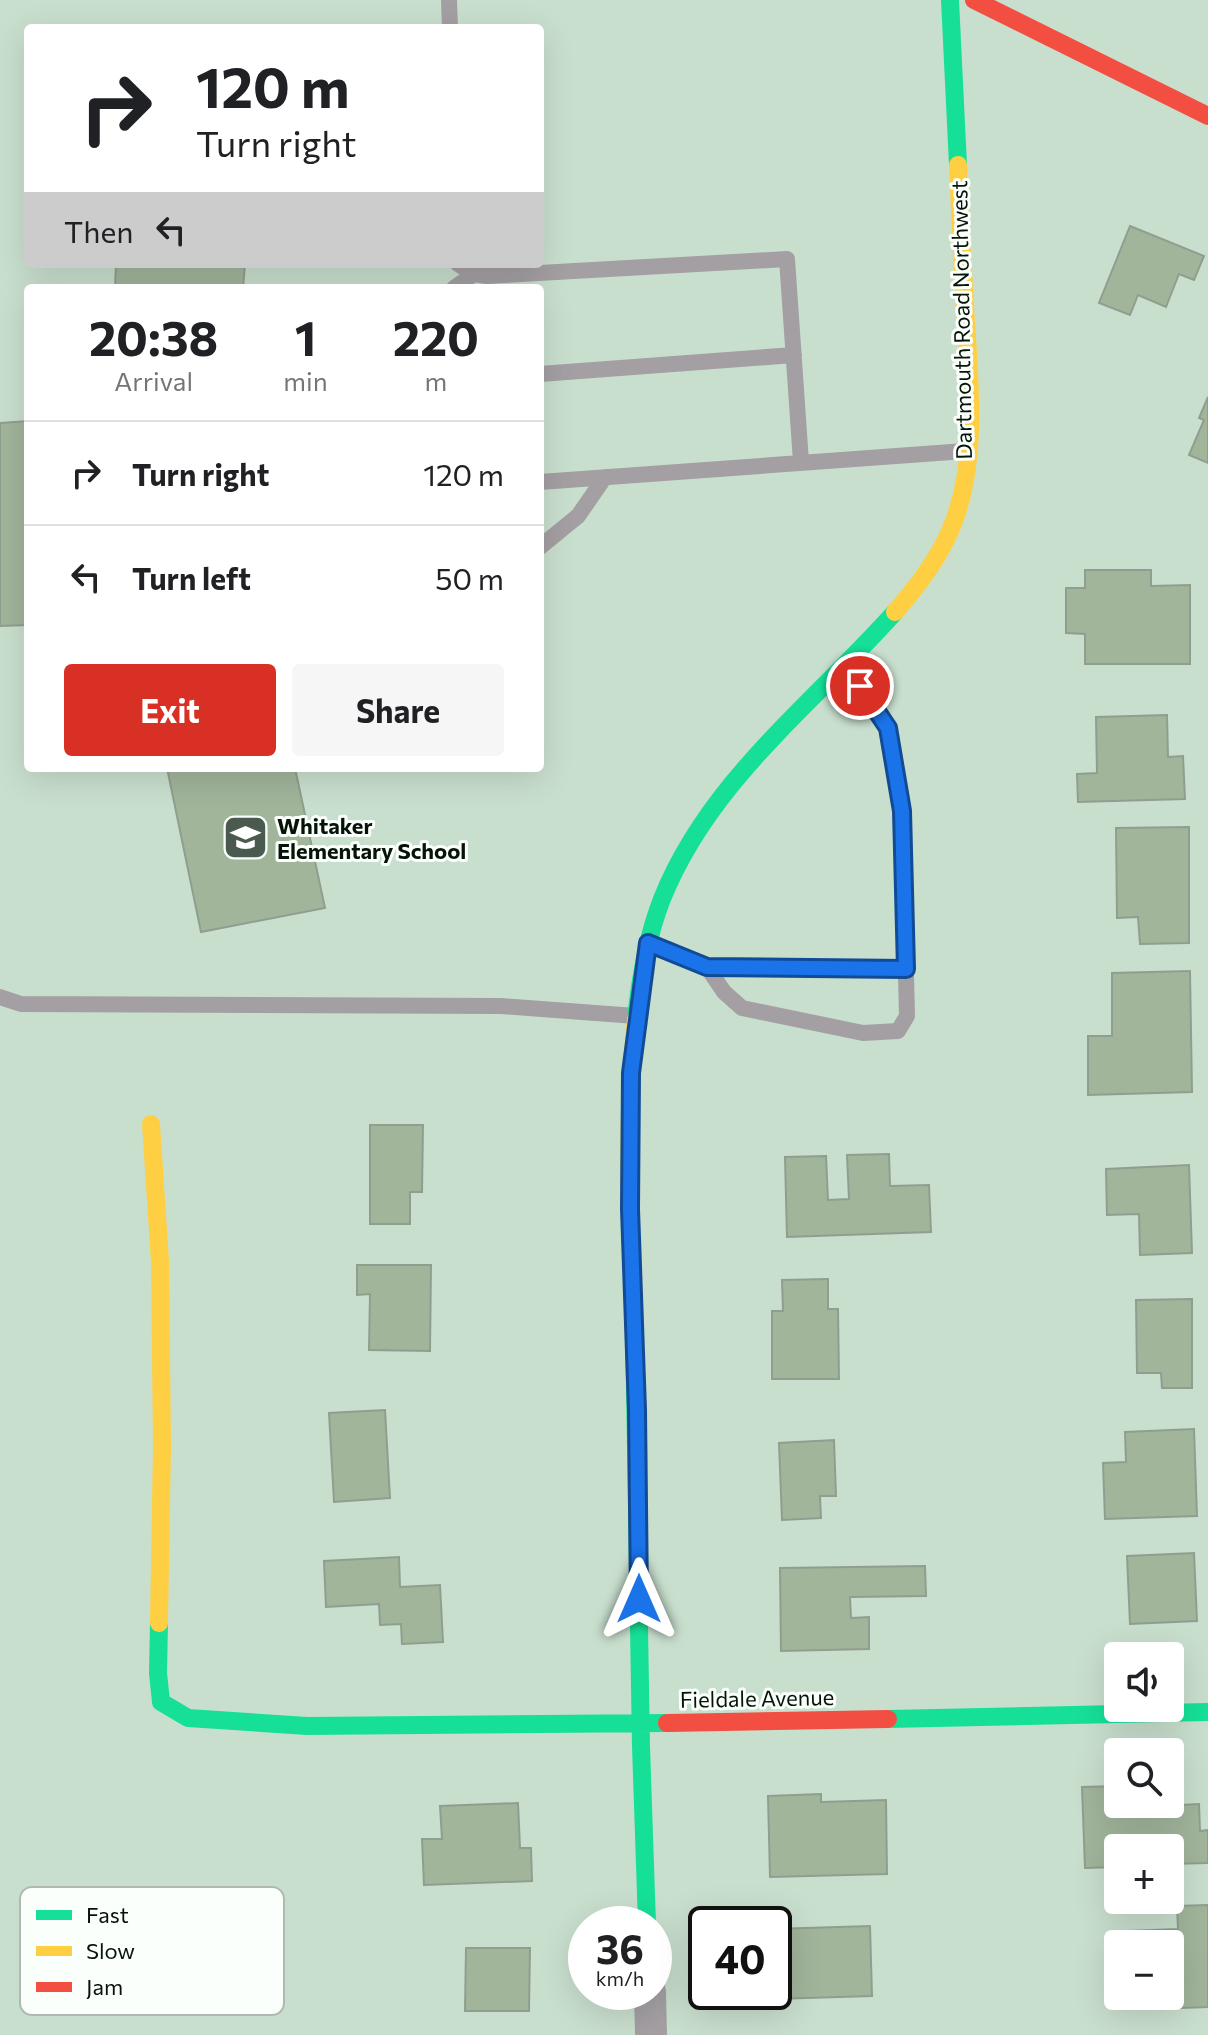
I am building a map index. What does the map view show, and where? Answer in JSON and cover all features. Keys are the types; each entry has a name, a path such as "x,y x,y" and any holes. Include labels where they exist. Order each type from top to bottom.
{"street":[{"name":"Dartmouth Road Northwest","path":"646,1906 630,1209 631,1073 648,943 667,885 693,835 746,765 885,625 926,573 950,530 960,499 967,451 967,352 950,0"},
{"path":"974,0 1208,116"},
{"name":"Fieldale Avenue","path":"151,1124 160,1262 162,1446 158,1673 161,1702 188,1718 307,1726 640,1724 1208,1712"},
{"path":"650,2010 651,2035"}],"lane":[{"path":"449,0 450,24"},
{"path":"464,268 474,274 487,276 787,259 801,462"},
{"path":"460,284 474,274"},
{"path":"544,374 794,355"},
{"path":"544,482 967,451"},
{"path":"544,544 578,516 605,477"},
{"path":"707,967 724,992 742,1008 863,1033 898,1031 907,1016 902,811 888,728 846,665"},
{"path":"648,943 707,967 906,969"},
{"path":"0,997 21,1004 501,1006 637,1016"}],"building":[{"path":"1130,226 1204,256 1194,280 1179,274 1166,307 1138,295 1130,315 1099,303"},
{"path":"116,268 245,268 243,284 115,284"},
{"path":"1208,397 1208,463 1189,455 1204,420 1199,418"},
{"path":"24,421 24,625 0,626 0,423"},
{"path":"1085,570 1151,570 1151,586 1190,585 1190,664 1085,664 1085,634 1066,633 1066,588 1085,588"},
{"path":"1167,715 1168,757 1183,756 1185,799 1078,802 1077,774 1097,773 1096,717"},
{"name":"Whitaker Elementary School","path":"168,772 296,772 325,908 201,932"},
{"path":"1189,827 1189,943 1140,944 1138,917 1117,918 1116,828"},
{"path":"1190,971 1192,1092 1088,1095 1088,1036 1112,1036 1112,973"},
{"path":"370,1125 423,1125 422,1192 410,1192 410,1224 370,1224"},
{"path":"889,1154 890,1186 929,1185 931,1232 787,1237 785,1157 826,1156 828,1200 849,1199 847,1155"},
{"path":"1189,1165 1192,1253 1140,1255 1139,1214 1107,1215 1106,1169"},
{"path":"357,1265 431,1265 430,1351 369,1350 370,1294 357,1295"},
{"path":"828,1279 828,1309 838,1309 839,1379 772,1379 772,1311 783,1311 782,1280"},
{"path":"1192,1299 1192,1388 1162,1388 1161,1373 1137,1373 1136,1300"},
{"path":"385,1410 390,1498 334,1502 329,1413"},
{"path":"1194,1429 1197,1516 1105,1519 1103,1463 1126,1462 1125,1432"},
{"path":"834,1440 836,1496 820,1496 821,1518 782,1520 779,1443"},
{"path":"1194,1553 1197,1621 1130,1624 1127,1556"},
{"path":"399,1557 400,1587 440,1585 443,1642 402,1644 401,1624 380,1625 379,1604 326,1607 324,1561"},
{"path":"925,1566 926,1596 850,1597 851,1618 869,1617 869,1649 781,1651 780,1568"},
{"path":"1104,1786 1104,1818 1184,1818 1184,1805 1199,1804 1200,1831 1208,1830 1208,1863 1184,1864 1184,1834 1104,1834 1104,1867 1085,1868 1082,1787"},
{"path":"821,1794 821,1802 886,1800 887,1874 770,1877 768,1796"},
{"path":"518,1803 520,1848 531,1848 532,1881 424,1885 422,1839 442,1839 440,1806"},
{"path":"1208,1905 1208,2007 1184,2008 1184,1930 1153,1930 1178,1929 1177,1914 1184,1914 1184,1906"},
{"path":"870,1926 872,1996 792,1998 792,1928"},
{"path":"466,1948 530,1948 529,2011 465,2011"}],"traffic: fast":[{"path":"950,0 958,165"},
{"path":"636,1019 645,958 657,913 682,857 707,817 765,746 895,612"},
{"path":"634,1328 646,1906"},
{"path":"159,1623 161,1702 188,1718 307,1726 667,1723"},
{"path":"888,1719 1208,1712"}],"traffic: slow":[{"path":"895,612 926,573 945,542 966,477 970,391 958,165"},
{"path":"634,1328 629,1135 636,1019"},
{"path":"151,1124 160,1262 162,1446 159,1623"}],"traffic: jam":[{"path":"974,0 1208,116"},
{"path":"667,1723 888,1719"}],"place":[{"name":"Whitaker Elementary School","path":"246,838"}],"route":[{"path":"639,1599 630,1209 631,1073 648,943 707,967 906,969 902,811 888,728 860,686"}]}
